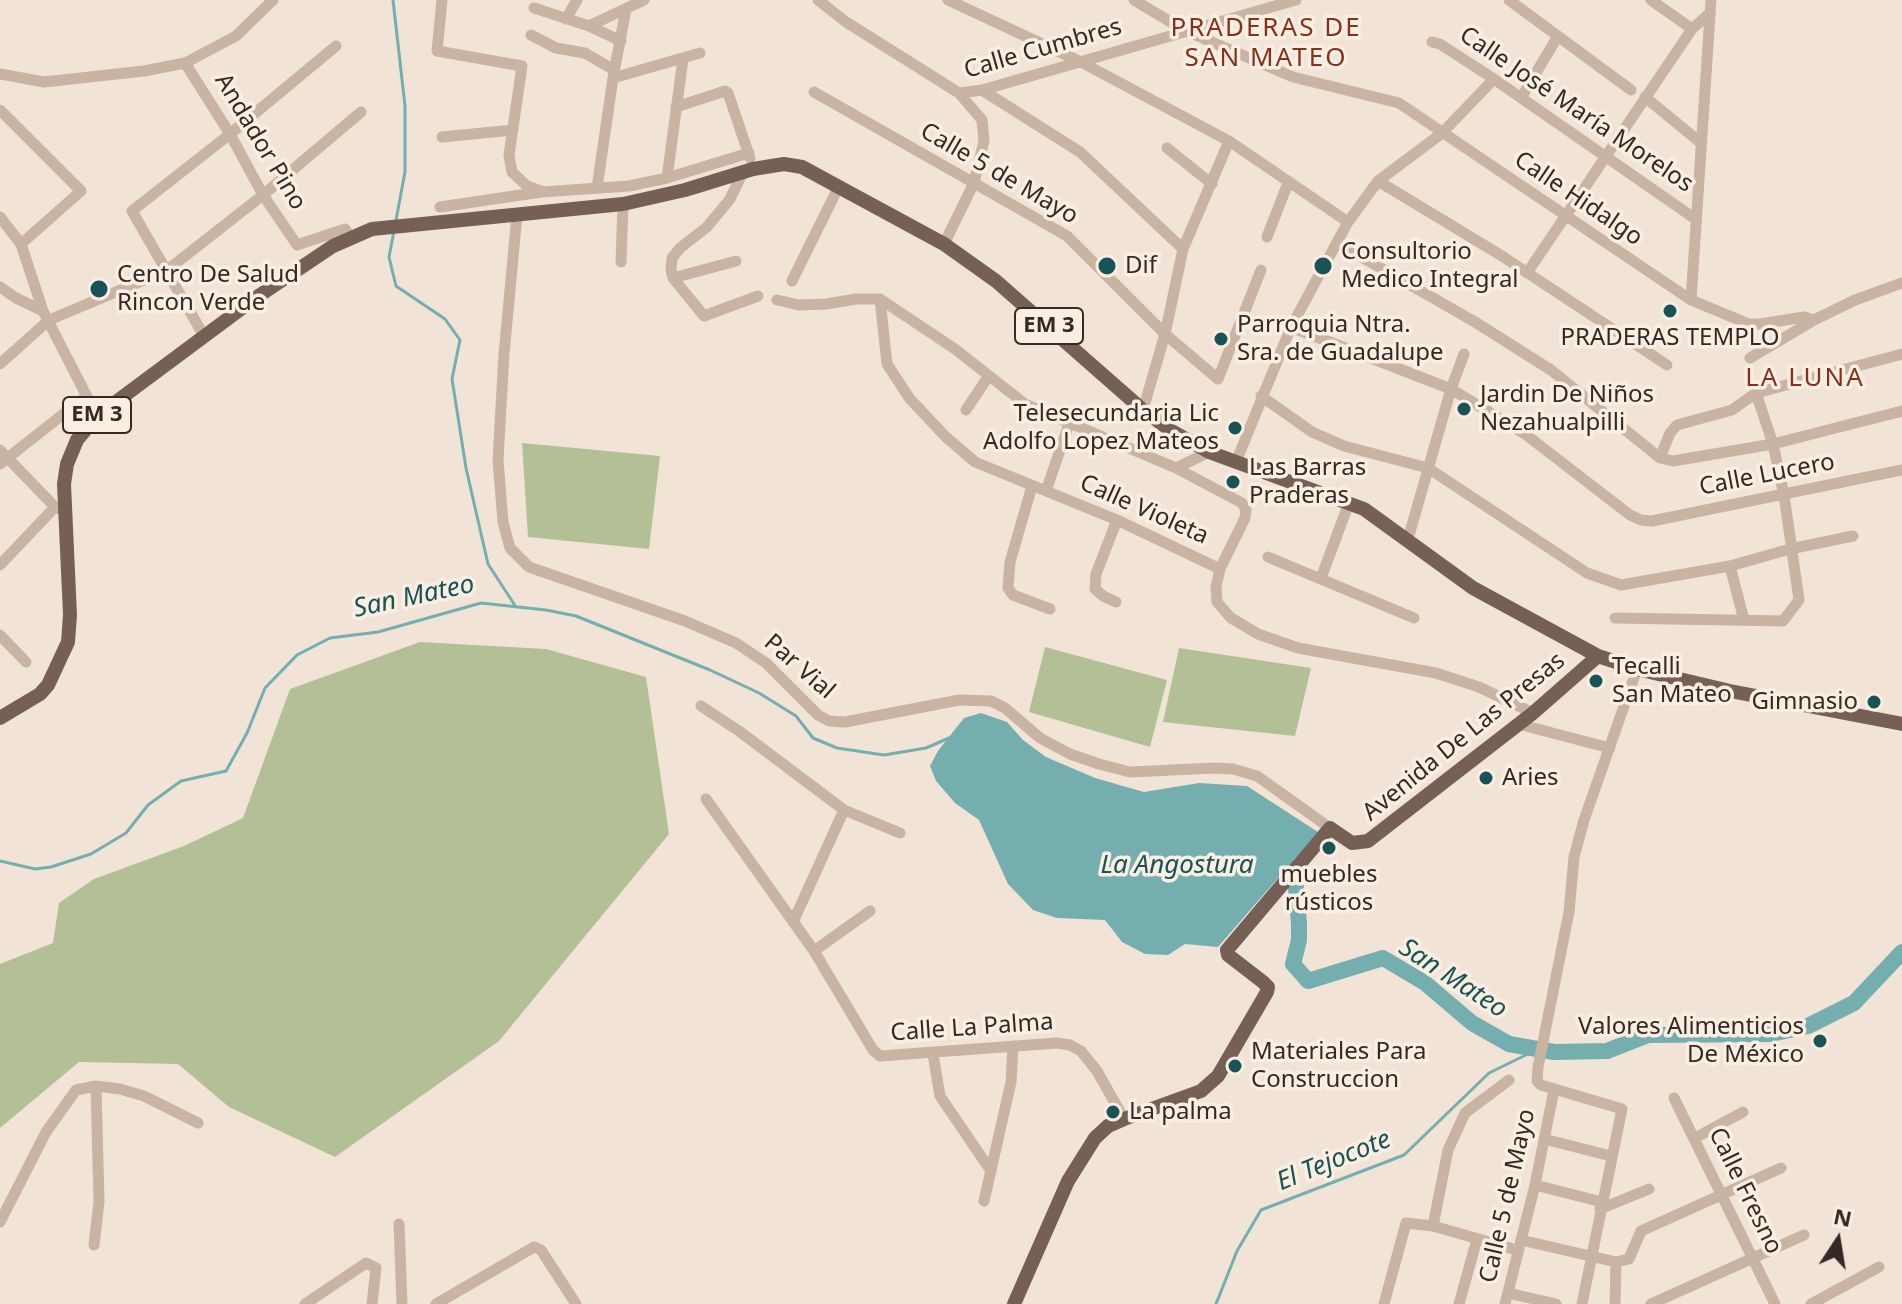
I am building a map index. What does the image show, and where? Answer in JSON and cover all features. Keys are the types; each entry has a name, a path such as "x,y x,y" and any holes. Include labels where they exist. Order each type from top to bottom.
{"main road":[{"name":"EM 3","path":"0,718 40,694 48,685 68,642 70,615 60,509 67,464 77,440 97,416 257,297 350,237 382,228 623,204 685,190 748,170 784,164 802,167 944,244 1006,289 1143,410 1170,430 1209,452 1349,503 1378,518 1473,588 1598,656 1637,669 1730,691 1902,724"},
{"name":"Avenida De Las Presas","path":"1330,828 1352,843 1368,841 1533,713 1598,656"},
{"path":"1017,1301 1068,1181 1101,1131 1124,1119 1201,1091 1218,1076 1268,987 1228,955 1229,945 1330,828"}],"street":[{"path":"0,74 44,82 144,71 185,63 236,36 273,0"},
{"path":"442,0 437,51 522,66 509,155 512,172 527,186 541,192"},
{"path":"566,19 577,0"},
{"path":"589,26 644,0"},
{"path":"818,0 846,22 959,93"},
{"path":"948,0 1081,62 1229,141 1348,222"},
{"name":"Calle Hidalgo","path":"1134,0 1184,30 1293,77 1399,103 1691,300 1749,324 1804,317 1814,320"},
{"name":"Calle Cumbres","path":"959,93 982,90 1296,0"},
{"path":"1509,0 1631,90"},
{"path":"1651,0 1692,29"},
{"path":"1527,273 1645,97 1711,6"},
{"path":"1691,300 1694,218 1711,6"},
{"path":"534,8 589,26 621,41"},
{"path":"597,188 613,74 626,9"},
{"path":"531,35 556,48 585,53 613,74 700,53"},
{"path":"1521,98 1558,36"},
{"name":"Calle José María Morelos","path":"1432,42 1494,79 1694,218"},
{"path":"204,336 132,211 336,46"},
{"path":"667,178 683,59"},
{"name":"Andador Pino","path":"185,63 230,134 263,195 297,245 345,229 350,237"},
{"path":"1236,462 1291,327 1348,222 1378,181 1441,134 1494,79"},
{"path":"982,90 1080,152 1183,249"},
{"path":"676,107 725,91 749,153 748,170 730,199 707,227 672,258 673,278 704,316 758,296"},
{"name":"Calle 5 de Mayo","path":"814,92 1067,236 1165,334 1218,379 1261,270"},
{"name":"Calle Cumbres","path":"944,244 974,183 985,131 982,120 959,93"},
{"path":"1645,97 1701,143"},
{"path":"0,110 81,191 21,244"},
{"path":"0,364 46,316 166,271 361,112"},
{"path":"442,137 513,130"},
{"path":"1143,410 1165,334 1183,249 1229,141"},
{"path":"1167,148 1212,184"},
{"path":"440,207 541,192 629,186 749,153"},
{"path":"1378,181 1527,273 1667,365"},
{"path":"1267,237 1288,183"},
{"path":"792,281 839,186"},
{"path":"621,262 623,204"},
{"name":"Par Vial","path":"517,215 498,460 503,522 510,548 529,567 685,621 736,643 766,663 818,715 829,721 845,722 959,700 991,701 1005,708 1040,738 1070,754 1099,764 1130,772 1215,768 1257,776 1330,828"},
{"path":"0,217 21,244 46,316 97,416"},
{"path":"1337,243 1475,322 1551,370 1660,458 1673,461 1773,444 1902,411"},
{"path":"673,278 736,261"},
{"path":"1750,358 1814,320 1855,300 1902,283"},
{"path":"0,287 46,316"},
{"path":"777,300 799,305 880,299 955,349 1025,404 1176,468 1242,503 1246,510 1220,569"},
{"name":"Calle Violeta","path":"880,299 887,364 910,399 975,462 1117,520 1220,569 1217,602 1231,618 1258,634 1298,648 1436,673 1479,687 1533,713"},
{"path":"1291,327 1451,389"},
{"path":"1408,539 1464,354"},
{"path":"1660,458 1670,433 1677,425 1732,410 1756,393 1902,354"},
{"path":"966,410 988,377"},
{"name":"Calle Lucero","path":"1451,389 1525,434 1630,515 1641,520 1652,521 1902,470"},
{"path":"1615,618 1783,621 1799,600 1784,495 1773,444 1756,393"},
{"path":"1261,396 1312,432 1344,446 1428,468 1587,573 1621,585 1730,566 1853,536"},
{"path":"0,565 60,509 2,457 85,397"},
{"path":"1046,491 1069,424"},
{"path":"1176,468 1209,452"},
{"path":"1032,486 1010,562 1008,588 1013,595 1050,609"},
{"path":"1321,578 1349,503"},
{"path":"1116,602 1095,589 1096,574 1117,520"},
{"path":"1268,557 1414,618"},
{"path":"1730,566 1744,620"},
{"path":"0,635 26,662"},
{"path":"1518,724 1610,748 1637,669"},
{"path":"701,706 844,810 900,833"},
{"name":"Calle 5 de Mayo","path":"1506,1299 1535,1185 1554,1090 1537,1081 1569,912 1574,857 1610,748"},
{"path":"706,799 814,951 870,911"},
{"path":"793,922 844,810"},
{"name":"Calle La Palma","path":"814,951 873,1050 880,1056 1057,1043 1070,1045 1081,1051 1097,1071 1124,1119"},
{"path":"984,1201 1011,1082 1013,1046"},
{"path":"933,1054 940,1096 991,1171"},
{"path":"1433,1226 1448,1150 1465,1113 1509,1080"},
{"path":"94,1245 99,1202 96,1086"},
{"path":"0,1222 60,1110 76,1090 96,1086 120,1089 144,1096 198,1123"},
{"path":"1554,1090 1622,1109 1582,1304"},
{"name":"Calle Fresno","path":"1674,1098 1775,1304"},
{"path":"1695,1138 1743,1112"},
{"path":"1544,1139 1611,1156"},
{"path":"1384,1304 1406,1223 1433,1226 1477,1239 1616,1262 1631,1257 1641,1231 1781,1168"},
{"path":"1535,1185 1601,1206 1649,1189"},
{"path":"399,1224 402,1304"},
{"path":"1651,1304 1804,1235"},
{"path":"1459,1304 1477,1239"},
{"path":"436,1304 531,1247 541,1250 576,1304"},
{"path":"1615,1304 1616,1262"},
{"path":"305,1304 366,1263 376,1268 372,1304"},
{"path":"1811,1304 1879,1267"},
{"path":"1506,1299 1556,1304"}],"green space":[{"path":"522,443 660,456 649,549 528,537"},
{"path":"420,642 546,649 646,677 669,834 499,1041 335,1157 229,1107 178,1064 79,1062 0,1128 0,964 53,943 59,903 94,879 184,846 243,818 290,689"},
{"path":"1045,647 1167,680 1150,747 1029,712"},
{"path":"1179,648 1311,668 1295,736 1163,722"}],"water":[{"name":"La Angostura","path":"981,713 1007,722 1023,740 1046,757 1095,778 1144,792 1199,783 1247,786 1318,832 1218,947 1185,944 1168,955 1145,954 1122,942 1105,920 1057,918 1033,910 1008,884 979,820 955,803 936,781 930,766 938,751 964,718"}],"waterway":[{"path":"393,0 405,106 405,172 396,220"},
{"path":"394,231 389,257 396,286 445,319 460,340 452,379 466,468 488,564 516,607"},
{"name":"San Mateo","path":"0,861 35,869 91,854 126,833 148,805 181,781 226,771 247,733 265,688 297,655 330,638 378,632 481,603 576,616 710,670 759,693 796,716 813,738 837,748 884,755 926,748 949,738"},
{"name":"San Mateo","path":"1289,868 1296,888 1299,924 1293,964 1308,981 1383,958 1425,983 1472,1023 1509,1044 1554,1052 1607,1051 1648,1035 1771,1034 1808,1026 1854,1003 1902,952"},
{"name":"El Tejocote","path":"1216,1304 1237,1251 1261,1210 1404,1155 1489,1073 1536,1050"}],"place":[{"name":"Dif","path":"1107,266"},
{"name":"Consultorio Medico Integral","path":"1323,266"},
{"name":"Centro De Salud Rincon Verde","path":"99,289"},
{"name":"PRADERAS TEMPLO","path":"1670,311"},
{"name":"Parroquia Ntra. Sra. de Guadalupe","path":"1221,339"},
{"name":"Jardin De Niños Nezahualpilli","path":"1464,409"},
{"name":"Telesecundaria Lic Adolfo Lopez Mateos","path":"1235,428"},
{"name":"Las Barras Praderas","path":"1233,482"},
{"name":"Tecalli San Mateo","path":"1596,681"},
{"name":"Gimnasio","path":"1874,702"},
{"name":"Aries","path":"1486,778"},
{"name":"muebles rústicos","path":"1329,848"},
{"name":"Valores Alimenticios De México","path":"1820,1041"},
{"name":"Materiales Para Construccion","path":"1235,1066"},
{"name":"La palma","path":"1113,1112"}],"district":[{"name":"PRADERAS DE SAN MATEO","path":"1266,44"},
{"name":"LA LUNA","path":"1805,379"}]}
